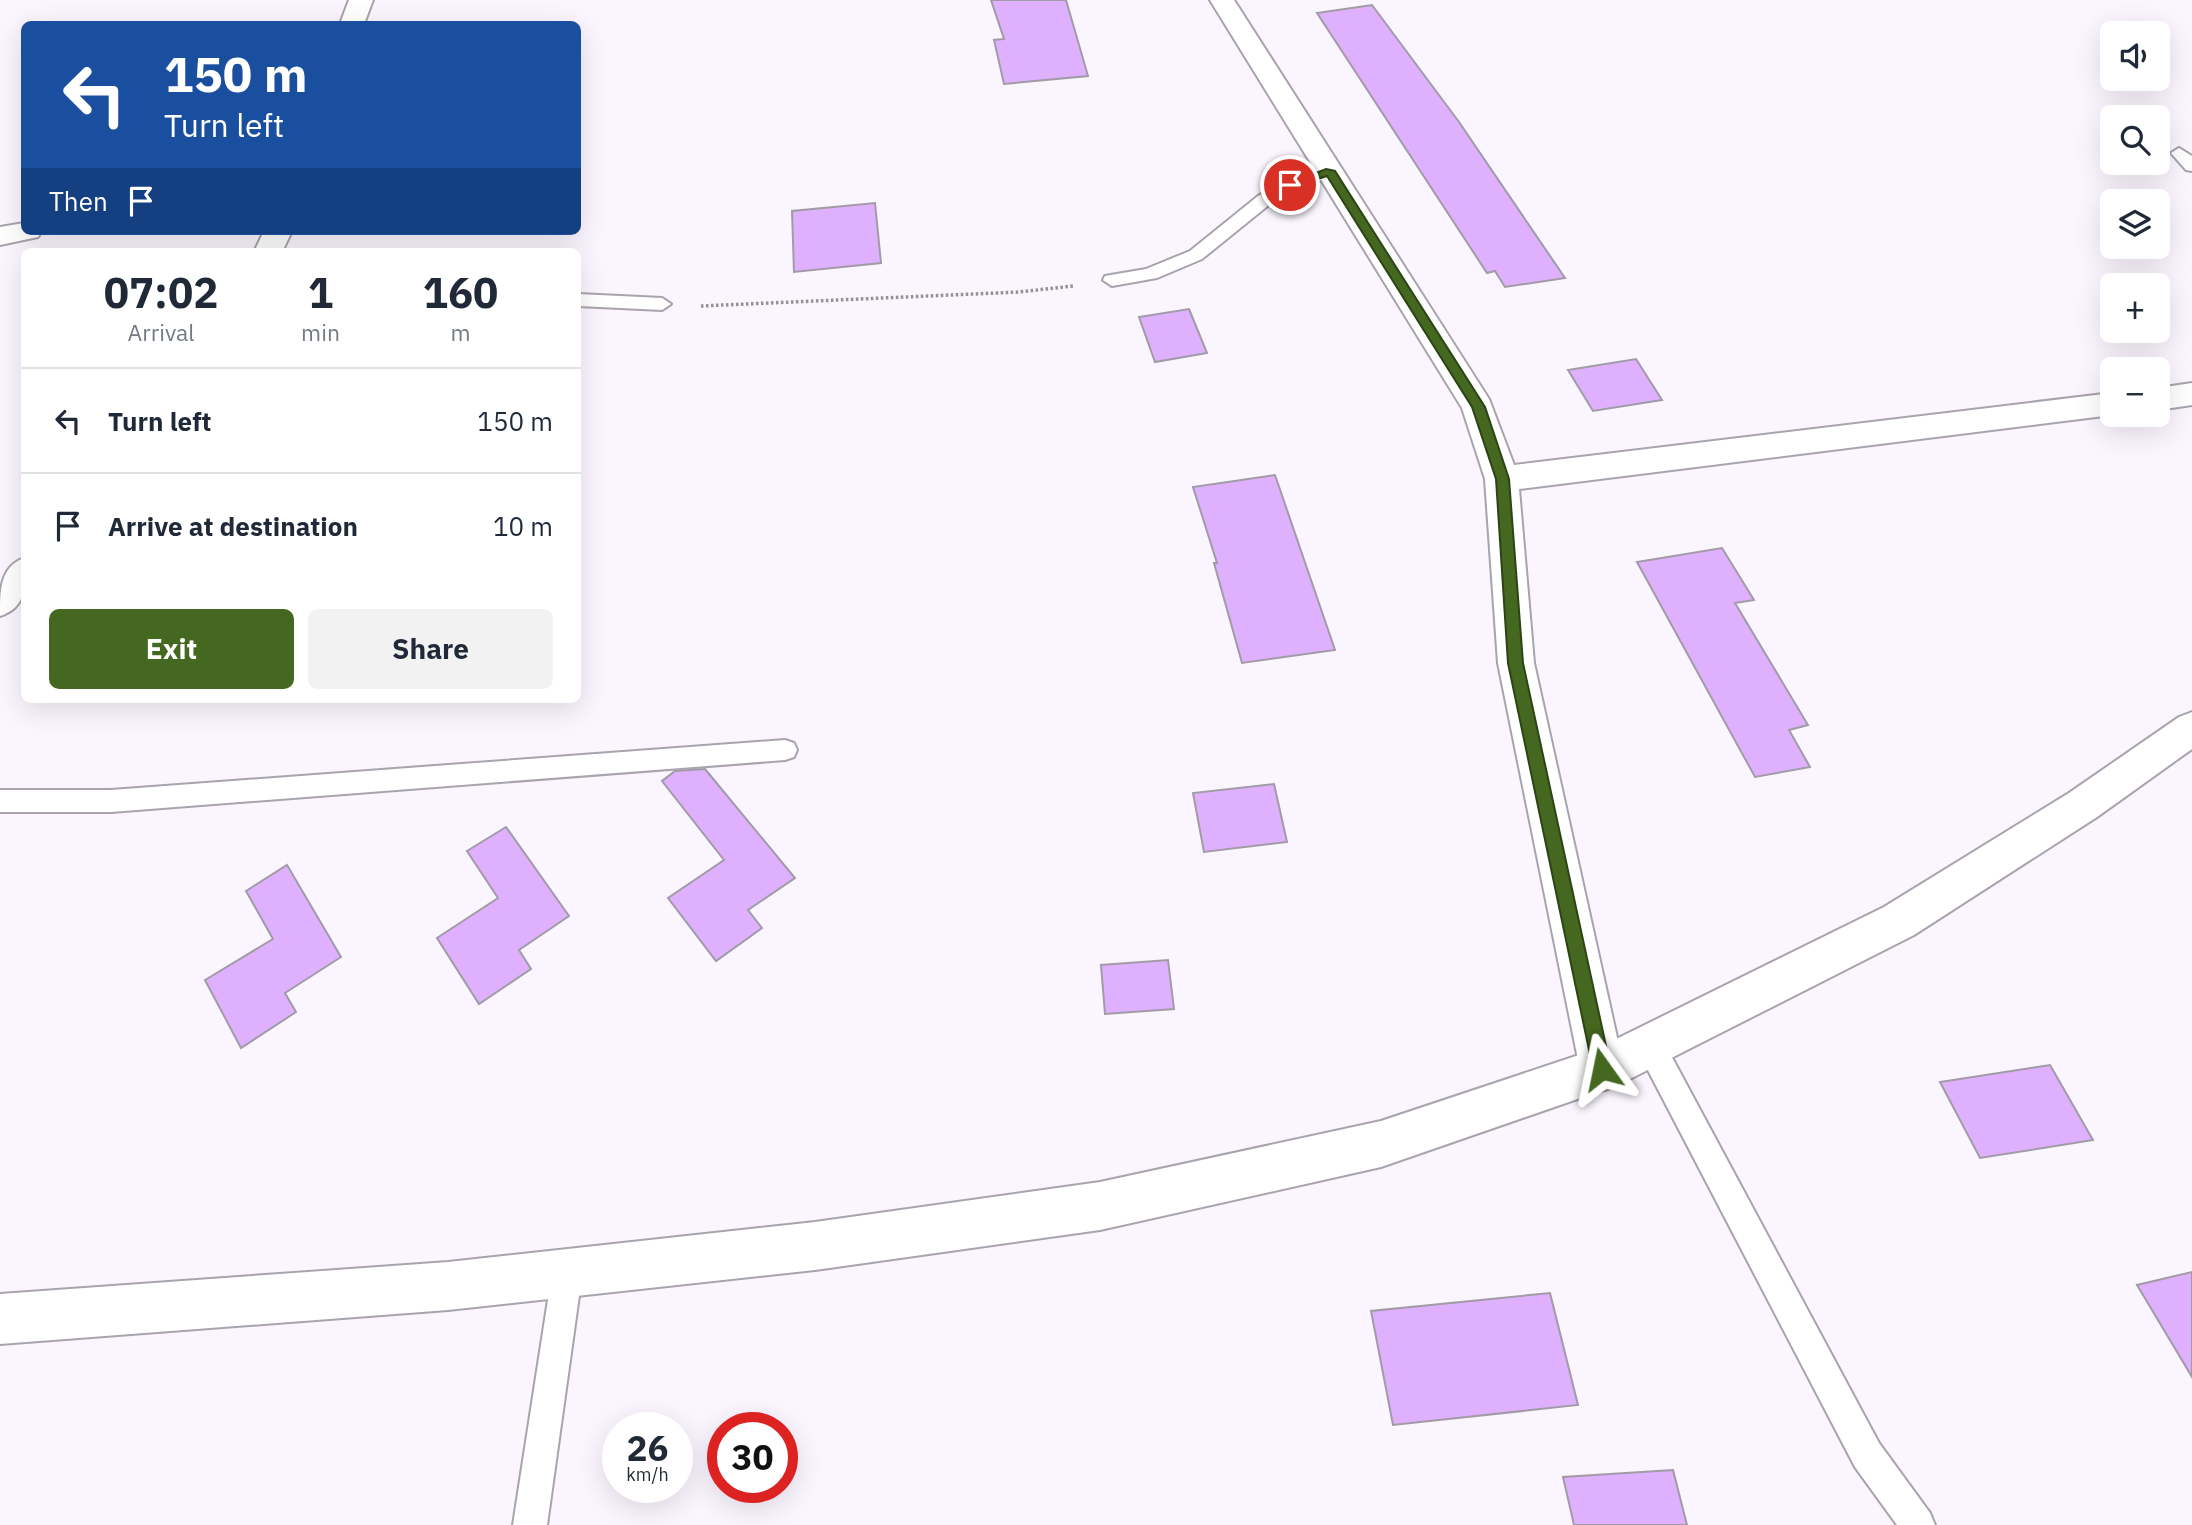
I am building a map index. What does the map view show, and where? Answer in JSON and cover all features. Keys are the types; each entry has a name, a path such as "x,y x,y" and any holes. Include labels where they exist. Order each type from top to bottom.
{"street":[{"path":"353,21 361,0"},
{"path":"1222,0 1478,407 1503,479 1516,663 1602,1069"},
{"path":"0,236 21,232"},
{"path":"2170,397 2192,394"},
{"path":"1503,479 2100,405"},
{"path":"0,602 21,575"},
{"path":"0,1319 448,1286 815,1246 1100,1206 1381,1144 1602,1069 1899,921 2083,804 2192,728"}],"lane":[{"path":"2179,153 2192,166"},
{"path":"1112,280 1150,274 1196,255 1219,239 1245,212 1290,185 1329,171"},
{"path":"581,300 662,304"},
{"path":"0,801 111,801 785,750"},
{"path":"1650,1045 1867,1455 1918,1525"},
{"path":"530,1525 567,1274"}],"path":[{"path":"662,304 701,306 1019,292 1112,280"}],"building":[{"path":"991,0 1066,0 1088,76 1004,84 994,40 1004,39"},
{"path":"1372,5 1459,122 1565,278 1505,287 1495,271 1487,273 1317,13"},
{"path":"875,203 881,263 794,272 792,211"},
{"path":"1189,309 1207,353 1155,362 1139,317"},
{"path":"1636,359 1662,400 1593,411 1568,370"},
{"path":"1275,475 1335,650 1242,663 1214,563 1217,563 1193,487"},
{"path":"1722,548 1754,600 1735,603 1808,725 1789,730 1810,767 1755,777 1637,562"},
{"path":"705,769 795,878 748,910 762,928 716,961 668,898 724,860 662,781 675,771"},
{"path":"1274,784 1287,842 1204,852 1193,793"},
{"path":"506,827 569,916 519,950 531,969 479,1004 437,938 498,898 467,851"},
{"path":"287,865 341,957 285,993 296,1012 241,1048 205,980 273,939 246,891"},
{"path":"1168,960 1174,1009 1105,1014 1101,965"},
{"path":"2050,1065 2093,1140 1980,1158 1940,1082"},
{"path":"2192,1272 2192,1377 2137,1285"},
{"path":"1550,1293 1578,1405 1393,1425 1371,1311"},
{"path":"1673,1470 1687,1525 1574,1525 1563,1477"}],"route":[{"path":"1290,185 1329,171 1478,407 1503,479 1516,663 1602,1069"}]}
